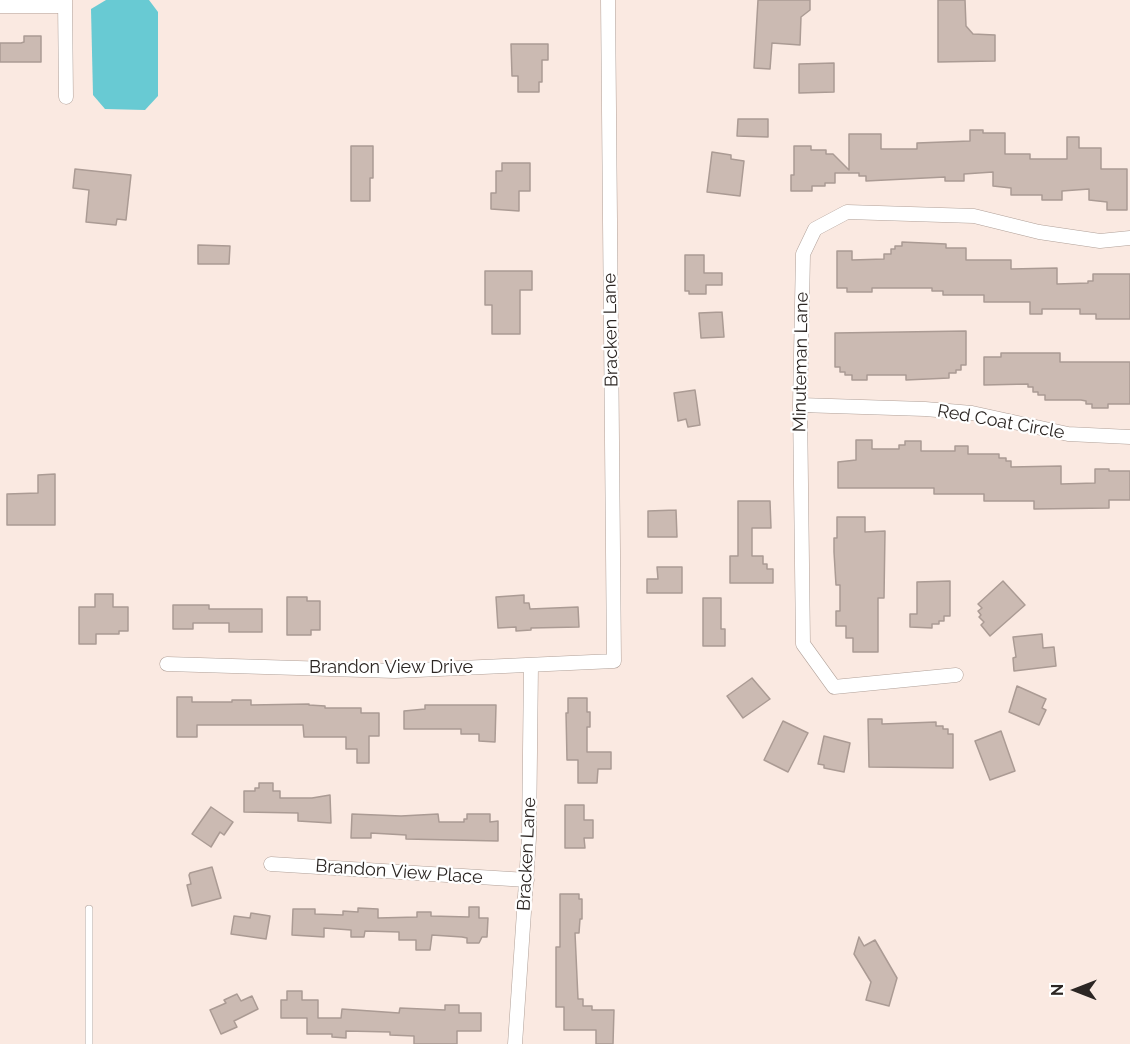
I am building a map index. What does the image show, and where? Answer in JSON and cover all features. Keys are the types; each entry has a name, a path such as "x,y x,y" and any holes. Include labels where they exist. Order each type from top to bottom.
{"street":[{"name":"Bracken Lane","path":"608,0 614,661"},
{"path":"0,6 65,3 66,97"},
{"name":"Minuteman Lane","path":"956,675 834,687 802,644 800,405 803,254 815,229 847,212 974,216 1039,231 1100,241 1130,238"},
{"name":"Red Coat Circle","path":"800,405 925,409 972,413 1068,434 1130,437"},
{"name":"Brandon View Drive","path":"167,664 372,671 440,670 614,661"},
{"name":"Bracken Lane","path":"515,1044 531,786 531,665"},
{"name":"Brandon View Place","path":"271,864 526,880"}],"lane":[{"path":"89,909 89,1044"}],"water":[{"path":"106,0 149,0 158,12 158,96 145,110 105,109 93,95 91,9"}],"building":[{"path":"758,0 810,0 810,10 801,17 800,45 772,43 770,69 754,68"},
{"path":"938,0 965,0 966,26 973,34 995,35 995,61 938,62"},
{"path":"24,36 41,36 41,62 0,62 0,43 21,43 24,42"},
{"path":"511,44 548,44 548,60 542,60 542,82 539,82 539,92 518,92 518,76 512,76"},
{"path":"834,63 834,92 799,93 799,64"},
{"path":"738,119 768,119 768,137 737,136"},
{"path":"970,130 983,130 983,133 1005,133 1005,154 1030,154 1030,159 1067,159 1067,137 1079,137 1079,148 1101,148 1101,169 1127,169 1127,210 1107,210 1107,202 1089,200 1089,189 1062,191 1062,200 1042,200 1042,195 1011,195 1011,188 993,186 993,172 964,174 964,181 945,181 945,177 866,181 866,176 859,176 859,173 835,173 835,183 812,186 812,191 791,191 791,175 794,175 794,146 811,146 811,150 826,150 826,154 833,154 849,170 849,134 881,134 881,149 917,149 917,143 970,141"},
{"path":"351,146 373,146 370,201 351,201"},
{"path":"712,152 731,155 731,159 744,161 740,196 707,192"},
{"path":"502,163 530,163 530,191 519,191 519,211 491,209 491,193 496,193 496,171 502,171"},
{"path":"75,169 131,175 126,220 117,219 116,225 86,222 89,190 73,188"},
{"path":"902,242 946,244 946,248 966,248 966,260 1011,260 1011,269 1057,268 1057,284 1088,283 1088,281 1093,281 1093,274 1130,274 1130,319 1096,319 1096,314 1080,314 1080,309 1042,309 1042,314 1030,314 1030,302 984,302 984,295 943,295 943,291 932,291 932,288 872,288 872,292 847,292 847,288 837,288 837,251 852,251 852,260 884,259 884,254 891,254 891,249 895,249 895,246 902,246"},
{"path":"198,245 230,246 229,264 198,264"},
{"path":"685,255 704,255 704,273 722,273 722,285 706,285 706,294 689,294 689,291 685,291"},
{"path":"485,271 532,271 532,290 520,290 520,334 492,334 492,305 485,305"},
{"path":"722,312 724,337 701,338 699,313"},
{"path":"966,331 966,365 961,365 961,370 956,370 956,373 949,373 949,378 906,380 906,375 867,375 867,380 852,380 852,375 845,375 845,372 840,372 840,367 835,367 835,333"},
{"path":"1001,353 1060,353 1060,362 1130,362 1130,404 1108,404 1108,408 1092,408 1092,404 1086,404 1086,401 1081,400 1045,400 1045,395 1033,392 1033,387 1028,387 1028,384 984,385 984,357 1001,357"},
{"path":"695,390 700,425 688,427 686,419 678,421 674,393"},
{"path":"856,440 872,440 872,449 899,449 899,445 905,445 905,441 921,441 921,451 955,451 955,446 968,446 968,454 999,454 999,458 1011,461 1011,467 1061,466 1061,484 1095,483 1095,469 1130,471 1130,500 1109,500 1109,508 1034,509 1034,501 984,501 984,494 934,494 934,488 838,488 838,462 856,460"},
{"path":"55,474 55,525 7,525 7,494 38,493 38,475"},
{"path":"738,501 770,501 771,528 752,528 752,556 763,556 763,564 767,564 767,569 773,569 773,583 730,583 730,556 738,556"},
{"path":"676,510 677,537 648,537 648,511"},
{"path":"837,517 865,517 865,532 885,531 884,598 878,598 878,652 853,652 853,638 846,638 846,626 836,626 836,611 840,611 840,585 836,585 834,552"},
{"path":"657,567 682,567 682,593 647,593 647,579 658,579"},
{"path":"950,581 950,616 944,616 944,621 939,621 939,624 932,624 932,628 910,627 910,614 917,614 917,582"},
{"path":"1003,581 1025,605 990,636 981,625 984,622 979,617 981,615 978,611 982,608 978,604"},
{"path":"95,594 113,594 113,607 128,607 128,631 119,631 119,634 96,634 96,644 79,644 79,607 95,607"},
{"path":"524,595 524,603 529,603 530,609 578,607 579,627 531,628 531,630 516,631 516,627 498,628 496,597"},
{"path":"287,597 307,597 307,601 320,601 320,630 311,630 311,635 287,635"},
{"path":"703,598 721,598 721,629 725,629 725,646 703,646"},
{"path":"173,605 209,605 209,609 262,609 262,632 229,632 229,623 193,623 193,629 173,629"},
{"path":"1042,634 1043,648 1054,647 1056,666 1014,671 1013,658 1016,657 1013,637"},
{"path":"752,678 770,699 743,718 727,696"},
{"path":"1017,686 1046,699 1042,708 1046,710 1039,725 1009,712"},
{"path":"177,697 192,697 192,702 251,700 251,705 309,704 325,706 325,708 361,708 361,713 379,713 379,736 369,736 369,763 357,763 357,749 346,749 346,737 304,737 303,725 197,725 197,737 177,737"},
{"path":"568,698 587,698 590,727 587,727 587,752 611,752 611,769 598,769 597,783 578,783 578,760 567,760"},
{"path":"425,705 496,705 495,742 479,741 479,734 461,734 461,729 404,729 404,711 425,709"},
{"path":"868,719 882,719 882,724 936,722 936,726 943,726 943,729 948,729 948,734 953,734 953,768 869,767"},
{"path":"783,721 808,733 788,772 764,760"},
{"path":"1001,731 1015,771 990,780 975,741"},
{"path":"824,736 850,743 844,772 824,768 824,765 818,764"},
{"path":"259,783 273,783 273,791 280,791 280,798 312,798 330,795 331,823 298,821 298,813 244,812 244,791 255,791 255,788 259,788"},
{"path":"565,805 584,805 584,820 593,820 593,838 584,838 585,848 565,848"},
{"path":"211,807 233,822 224,835 220,832 211,847 192,834"},
{"path":"352,814 401,816 438,814 439,822 464,822 467,814 490,814 490,822 498,821 498,841 406,839 406,835 371,833 371,838 351,838"},
{"path":"212,867 221,898 192,906 187,885 191,884 190,873"},
{"path":"560,894 579,894 579,899 582,899 582,919 580,919 579,933 575,933 578,999 583,999 583,1006 592,1006 592,1010 614,1010 613,1044 596,1044 596,1030 564,1030 564,1007 556,1007 556,947 560,947"},
{"path":"469,907 479,907 479,918 488,918 487,937 482,937 479,943 467,943 467,938 462,937 432,935 430,950 416,950 416,940 399,940 399,932 365,931 364,937 351,937 351,930 324,928 324,937 292,935 293,909 315,909 315,914 343,915 343,911 358,912 358,908 378,909 378,918 417,917 417,912 431,912 431,916 469,917"},
{"path":"251,913 270,916 266,939 231,934 234,916 250,918"},
{"path":"859,937 864,946 875,940 897,978 889,1006 866,1000 871,982 854,954"},
{"path":"287,991 302,991 302,1000 318,1000 318,1018 341,1018 342,1009 399,1013 400,1008 445,1010 445,1005 459,1005 459,1013 481,1013 481,1031 457,1031 457,1044 414,1044 414,1036 390,1035 390,1032 346,1031 346,1038 332,1037 332,1034 307,1034 307,1018 281,1018 281,1000 287,1000"},
{"path":"237,994 241,1001 252,996 258,1009 234,1021 237,1027 221,1034 210,1010 226,1003 224,1000"}]}
